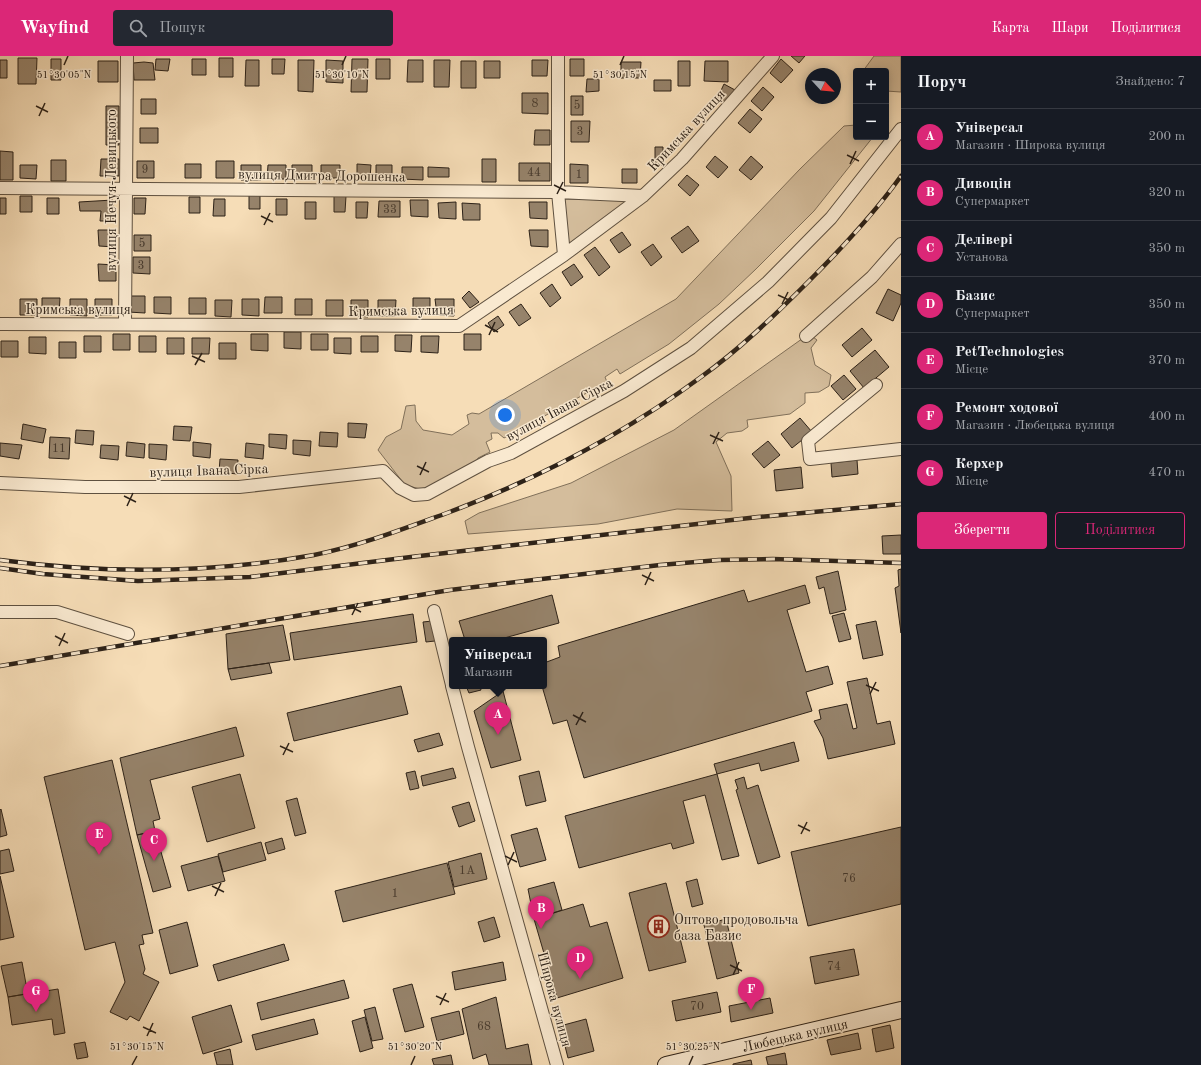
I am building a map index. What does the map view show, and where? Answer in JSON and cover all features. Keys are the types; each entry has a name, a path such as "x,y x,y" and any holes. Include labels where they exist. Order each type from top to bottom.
{"main road":[{"name":"Любецька вулиця","path":"666,1065 901,1010"}],"street":[{"name":"вулиця Нечуя-Левицького","path":"125,324 127,56"},
{"path":"558,56 558,192 564,255"},
{"name":"Кримська вулиця","path":"0,324 459,326 564,255 643,196 682,159 773,56"},
{"name":"вулиця Івана Сірка","path":"0,483 85,487 239,487 383,471 400,488 414,495 427,494 488,461 511,453 624,392 691,348 768,282 831,218 901,129"},
{"name":"вулиця Дмитра Дорошенка","path":"0,188 558,192 643,196"},
{"path":"806,336 872,278 901,244"},
{"path":"876,385 808,441 810,459 901,449"},
{"name":"Широка вулиця","path":"434,611 449,673"},
{"path":"0,612 57,612 128,634"},
{"name":"Широка вулиця","path":"453,689 468,748 557,1065"}],"shaded area":[{"path":"874,56 901,56 901,92 889,91 889,68 865,68"},
{"path":"853,125 853,140 871,140 814,211 719,304 669,344 620,374 617,369 605,377 607,382 504,438 498,433 491,433 492,439 486,442 490,452 478,458 474,466 435,486 420,489 405,485 378,450 386,437 401,429 406,406 415,405 416,421 423,430 452,435 469,424 467,415 472,413 479,414 676,299 800,169 844,126"},
{"path":"554,199 625,200 622,209 568,247"},
{"path":"806,336 813,337 817,340 811,348 815,365 831,375 829,386 819,392 805,393 805,403 790,414 747,420 748,427 742,431 727,433 716,442 731,476 732,511 677,509 598,524 468,534 465,521 479,513 571,483 674,430"}],"building":[{"path":"791,56 805,56 799,63"},
{"path":"18,58 37,58 36,84 18,84"},
{"path":"219,58 233,58 233,77 219,77"},
{"path":"51,59 61,59 61,80 51,80"},
{"path":"156,59 170,59 168,71 155,70"},
{"path":"192,59 206,59 206,75 192,75"},
{"path":"272,59 285,59 284,74 272,74"},
{"path":"352,59 368,59 367,92 351,92"},
{"path":"376,59 390,59 390,79 376,79"},
{"path":"570,59 584,59 584,76 570,76"},
{"path":"781,59 793,70 781,83 770,73"},
{"path":"0,60 7,60 7,78 0,78"},
{"path":"246,60 259,60 259,86 245,86"},
{"path":"298,60 314,60 313,92 298,91"},
{"path":"326,60 343,61 343,83 326,82"},
{"path":"408,60 423,60 423,82 407,82"},
{"path":"434,60 450,60 449,87 434,87"},
{"path":"532,60 548,60 547,76 532,76"},
{"path":"98,61 118,61 118,82 98,82"},
{"path":"461,61 476,61 476,88 461,88"},
{"path":"484,61 500,61 500,78 484,78"},
{"path":"678,61 690,61 690,86 678,86"},
{"path":"705,61 728,61 728,82 704,81"},
{"path":"621,62 641,62 640,78 621,78"},
{"path":"133,63 153,63 155,80 134,80"},
{"path":"587,79 599,79 599,91 586,92"},
{"path":"654,80 671,80 671,91 654,91"},
{"path":"724,84 735,90 728,104 717,99"},
{"path":"763,87 774,97 762,111 751,101"},
{"path":"522,93 548,93 548,114 522,113"},
{"path":"571,96 583,96 583,115 571,115"},
{"path":"141,99 156,99 156,114 141,114"},
{"path":"106,106 119,106 119,145 106,145"},
{"path":"750,109 762,119 750,133 738,123"},
{"path":"571,121 590,121 589,142 571,142"},
{"path":"140,128 158,128 158,143 140,143"},
{"path":"535,130 550,130 550,145 534,145"},
{"path":"655,147 663,147 663,165 655,165"},
{"path":"0,151 13,152 13,180 0,180"},
{"path":"715,156 728,167 718,178 706,167"},
{"path":"751,156 763,167 751,180 739,170"},
{"path":"101,159 119,159 119,176 100,176"},
{"path":"482,159 496,159 496,182 482,182"},
{"path":"51,160 66,160 66,181 51,181"},
{"path":"137,161 154,161 154,178 137,178"},
{"path":"216,161 234,161 234,178 216,178"},
{"path":"519,163 550,163 550,181 519,181"},
{"path":"185,164 201,164 201,178 185,178"},
{"path":"357,164 371,165 370,178 357,178"},
{"path":"570,164 588,165 588,183 570,183"},
{"path":"20,165 37,165 36,179 20,178"},
{"path":"241,165 261,165 261,180 241,180"},
{"path":"268,165 286,165 286,179 267,179"},
{"path":"292,165 312,165 312,178 292,178"},
{"path":"321,165 340,165 340,178 321,178"},
{"path":"376,165 392,165 392,177 376,177"},
{"path":"402,167 423,167 423,180 402,179"},
{"path":"428,167 449,168 449,177 428,177"},
{"path":"622,169 637,169 637,183 622,183"},
{"path":"687,175 699,185 690,196 678,185"},
{"path":"249,192 260,192 260,209 249,209"},
{"path":"20,196 32,196 32,212 20,212"},
{"path":"334,196 346,196 345,212 334,212"},
{"path":"189,197 200,197 200,213 189,213"},
{"path":"0,198 6,198 6,214 0,214"},
{"path":"47,198 59,198 59,214 47,214"},
{"path":"134,198 146,198 145,214 134,214"},
{"path":"214,199 225,199 225,216 213,216"},
{"path":"276,199 287,199 287,215 276,215"},
{"path":"113,200 113,221 100,221 101,211 80,211 79,202"},
{"path":"410,200 428,200 428,217 411,216"},
{"path":"379,201 400,201 400,217 378,217"},
{"path":"305,202 316,202 316,219 305,219"},
{"path":"356,202 368,202 367,218 356,218"},
{"path":"456,202 456,219 439,218 438,203"},
{"path":"529,202 547,202 547,219 530,218"},
{"path":"462,203 480,204 480,220 463,220"},
{"path":"688,226 699,241 682,253 671,238"},
{"path":"98,230 116,230 115,247 99,246"},
{"path":"529,230 548,230 548,247 531,246"},
{"path":"622,232 631,245 619,253 610,240"},
{"path":"134,235 151,235 151,251 134,251"},
{"path":"653,244 662,257 651,266 641,252"},
{"path":"595,247 610,267 599,276 584,255"},
{"path":"133,257 150,257 150,274 133,273"},
{"path":"98,264 116,265 116,281 99,281"},
{"path":"574,264 583,277 571,286 562,272"},
{"path":"552,284 561,298 550,307 540,293"},
{"path":"888,289 901,295 901,303 893,321 876,313"},
{"path":"469,291 479,302 470,308 462,298"},
{"path":"128,296 145,296 145,313 128,312"},
{"path":"154,297 171,297 171,314 154,313"},
{"path":"265,297 282,297 282,313 264,313"},
{"path":"42,298 60,298 59,314 42,314"},
{"path":"189,298 206,298 206,314 189,314"},
{"path":"413,298 430,298 430,314 413,314"},
{"path":"20,299 37,299 37,315 20,315"},
{"path":"70,299 87,299 87,316 70,315"},
{"path":"95,299 112,299 112,315 95,315"},
{"path":"242,299 259,299 259,316 242,315"},
{"path":"295,299 312,299 312,315 295,315"},
{"path":"435,299 454,299 454,316 437,315"},
{"path":"215,300 232,300 231,317 215,316"},
{"path":"326,300 343,300 343,316 326,316"},
{"path":"351,300 368,300 368,317 351,316"},
{"path":"378,300 396,300 395,316 378,316"},
{"path":"521,304 531,318 519,326 509,312"},
{"path":"498,316 504,325 494,332 488,323"},
{"path":"862,328 872,340 852,357 842,345"},
{"path":"284,332 301,332 301,349 284,348"},
{"path":"113,334 130,334 130,350 113,350"},
{"path":"251,334 268,334 268,351 251,350"},
{"path":"311,334 328,334 328,350 311,350"},
{"path":"464,334 481,334 481,350 464,350"},
{"path":"395,335 412,335 411,352 395,351"},
{"path":"84,336 101,336 101,352 84,352"},
{"path":"139,336 156,336 156,352 139,352"},
{"path":"361,336 378,336 378,352 361,352"},
{"path":"421,336 439,336 438,353 421,352"},
{"path":"29,337 46,337 46,354 29,353"},
{"path":"167,338 184,338 184,354 167,354"},
{"path":"192,338 210,338 209,354 192,354"},
{"path":"334,338 351,338 351,354 334,353"},
{"path":"1,341 18,341 18,357 1,357"},
{"path":"59,342 76,342 76,358 59,358"},
{"path":"219,343 236,343 236,359 219,359"},
{"path":"875,350 889,367 864,388 850,371"},
{"path":"844,375 856,389 843,400 831,386"},
{"path":"800,418 812,432 792,448 781,434"},
{"path":"348,423 367,424 365,438 348,437"},
{"path":"23,424 46,429 43,443 21,439"},
{"path":"174,426 192,427 190,441 173,440"},
{"path":"76,430 94,431 93,445 75,443"},
{"path":"320,432 338,433 337,447 319,446"},
{"path":"269,434 287,435 286,449 269,447"},
{"path":"50,437 70,438 69,459 49,458"},
{"path":"293,440 311,441 310,456 293,454"},
{"path":"768,441 780,455 764,468 752,454"},
{"path":"127,442 145,444 144,458 126,456"},
{"path":"193,442 211,444 210,458 193,456"},
{"path":"0,443 22,445 19,459 0,456"},
{"path":"246,443 264,445 263,459 245,457"},
{"path":"149,444 167,445 166,460 149,458"},
{"path":"101,445 119,446 118,460 100,458"},
{"path":"220,459 238,460 237,474 219,472"},
{"path":"857,460 858,474 832,477 831,463"},
{"path":"801,467 803,488 776,491 774,470"},
{"path":"901,535 901,554 883,554 882,536"},
{"path":"901,569 901,633 895,588 899,586 898,570"},
{"path":"838,571 846,610 830,614 824,587 819,589 816,577"},
{"path":"805,585 810,603 787,610 806,672 828,666 833,684 806,692 812,711 584,778 567,720 553,724 543,689 547,689 547,662 560,657 558,646 744,590 748,602"},
{"path":"552,595 559,623 508,637 464,637 459,621"},
{"path":"844,613 851,639 839,642 832,616"},
{"path":"413,614 417,642 294,660 290,633"},
{"path":"432,621 435,641 426,642 423,622"},
{"path":"876,621 883,655 863,659 856,625"},
{"path":"283,625 290,660 228,669 226,634"},
{"path":"269,663 272,673 231,680 228,669"},
{"path":"867,678 877,724 890,721 895,744 828,759 823,738 814,721 821,719 819,710 847,704 853,729 857,728 847,682"},
{"path":"401,686 408,714 294,741 287,713"},
{"path":"467,689 481,689 481,690 469,693"},
{"path":"503,691 521,760 491,768 474,711"},
{"path":"236,727 244,756 150,780 160,819 153,821 155,831 137,835 120,758"},
{"path":"439,733 443,745 418,752 414,740"},
{"path":"794,742 799,761 761,771 759,763 717,774 714,764"},
{"path":"112,760 153,933 142,935 144,944 139,945 145,969 143,974 159,982 139,1021 130,1016 127,1020 110,1012 125,982 115,942 85,950 44,777"},
{"path":"453,768 456,778 423,786 421,776"},
{"path":"415,771 419,788 410,790 406,773"},
{"path":"539,771 546,801 526,806 519,776"},
{"path":"240,774 255,828 207,842 192,787"},
{"path":"717,774 739,856 722,860 705,795 683,801 694,843 673,849 671,843 579,868 565,816"},
{"path":"744,777 747,789 758,785 780,857 758,864 736,790 738,789 735,780"},
{"path":"297,798 306,833 295,836 286,801"},
{"path":"469,802 475,821 459,827 452,807"},
{"path":"1,809 7,835 0,837 0,810"},
{"path":"901,827 901,904 808,926 791,852"},
{"path":"537,828 546,860 520,867 511,835"},
{"path":"155,831 171,887 153,892 137,835"},
{"path":"282,838 285,849 268,854 265,843"},
{"path":"261,842 266,860 223,872 218,854"},
{"path":"9,849 14,871 0,874 0,851"},
{"path":"481,853 487,879 454,887 448,862"},
{"path":"218,856 225,881 188,891 181,866"},
{"path":"447,863 455,894 343,922 335,891"},
{"path":"0,876 14,937 0,940"},
{"path":"697,879 703,904 692,907 686,882"},
{"path":"554,882 562,910 534,919 528,889"},
{"name":"Оптово продовольча база Базис","path":"666,883 686,962 649,971 629,893"},
{"path":"583,904 590,927 607,922 623,978 557,998 534,919"},
{"path":"494,917 500,937 484,942 478,922"},
{"path":"726,919 739,973 717,979 704,925"},
{"path":"187,922 198,966 170,974 159,930"},
{"path":"284,944 289,960 218,981 213,965"},
{"path":"854,949 859,975 815,984 810,957"},
{"path":"22,962 26,984 40,982 42,991 8,997 1,966"},
{"path":"503,962 506,980 455,990 452,972"},
{"path":"344,980 349,998 261,1020 257,1003"},
{"path":"412,984 424,1027 405,1032 393,989"},
{"path":"58,989 65,1033 54,1035 52,1019 12,1025 8,997"},
{"path":"717,992 721,1012 676,1021 672,1001"},
{"path":"496,997 506,1049 528,1044 532,1065 489,1065 486,1054 473,1059 462,1009"},
{"path":"770,998 773,1013 731,1022 729,1006"},
{"path":"231,1005 242,1042 203,1054 192,1017"},
{"path":"375,1007 383,1039 372,1041 364,1010"},
{"path":"459,1011 464,1034 437,1041 431,1018"},
{"path":"365,1017 373,1048 360,1052 352,1021"},
{"path":"314,1019 318,1034 256,1050 252,1035"},
{"path":"586,1019 594,1051 568,1058 560,1026"},
{"path":"890,1025 894,1048 876,1052 872,1029"},
{"path":"858,1033 861,1049 831,1055 827,1040"},
{"path":"85,1042 88,1057 77,1059 74,1044"},
{"path":"230,1049 233,1065 217,1065 214,1053"},
{"path":"785,1053 787,1065 768,1065 766,1057"},
{"path":"451,1055 453,1065 434,1065 432,1059"},
{"path":"751,1060 752,1065 733,1065 733,1064"}],"railway":[{"path":"0,560 40,565 118,570 196,569 235,566 314,555 331,551 364,542 481,500 547,470 611,436 672,398 730,355 821,269 869,217 901,176"},
{"path":"0,568 43,574 138,581 250,577 758,517 901,504"},
{"path":"0,666 450,590 660,565 719,560 773,559 901,563"}],"place":[{"name":"Універсал","path":"498,735"},
{"name":"PetTechnologies","path":"99,855"},
{"name":"Делівері","path":"154,861"},
{"name":"Оптово продовольча база Базис","path":"658,927"},
{"name":"Дивоцін","path":"541,929"},
{"name":"Базис","path":"580,979"},
{"name":"Ремонт ходової","path":"751,1010"},
{"name":"Керхер","path":"36,1012"}]}
